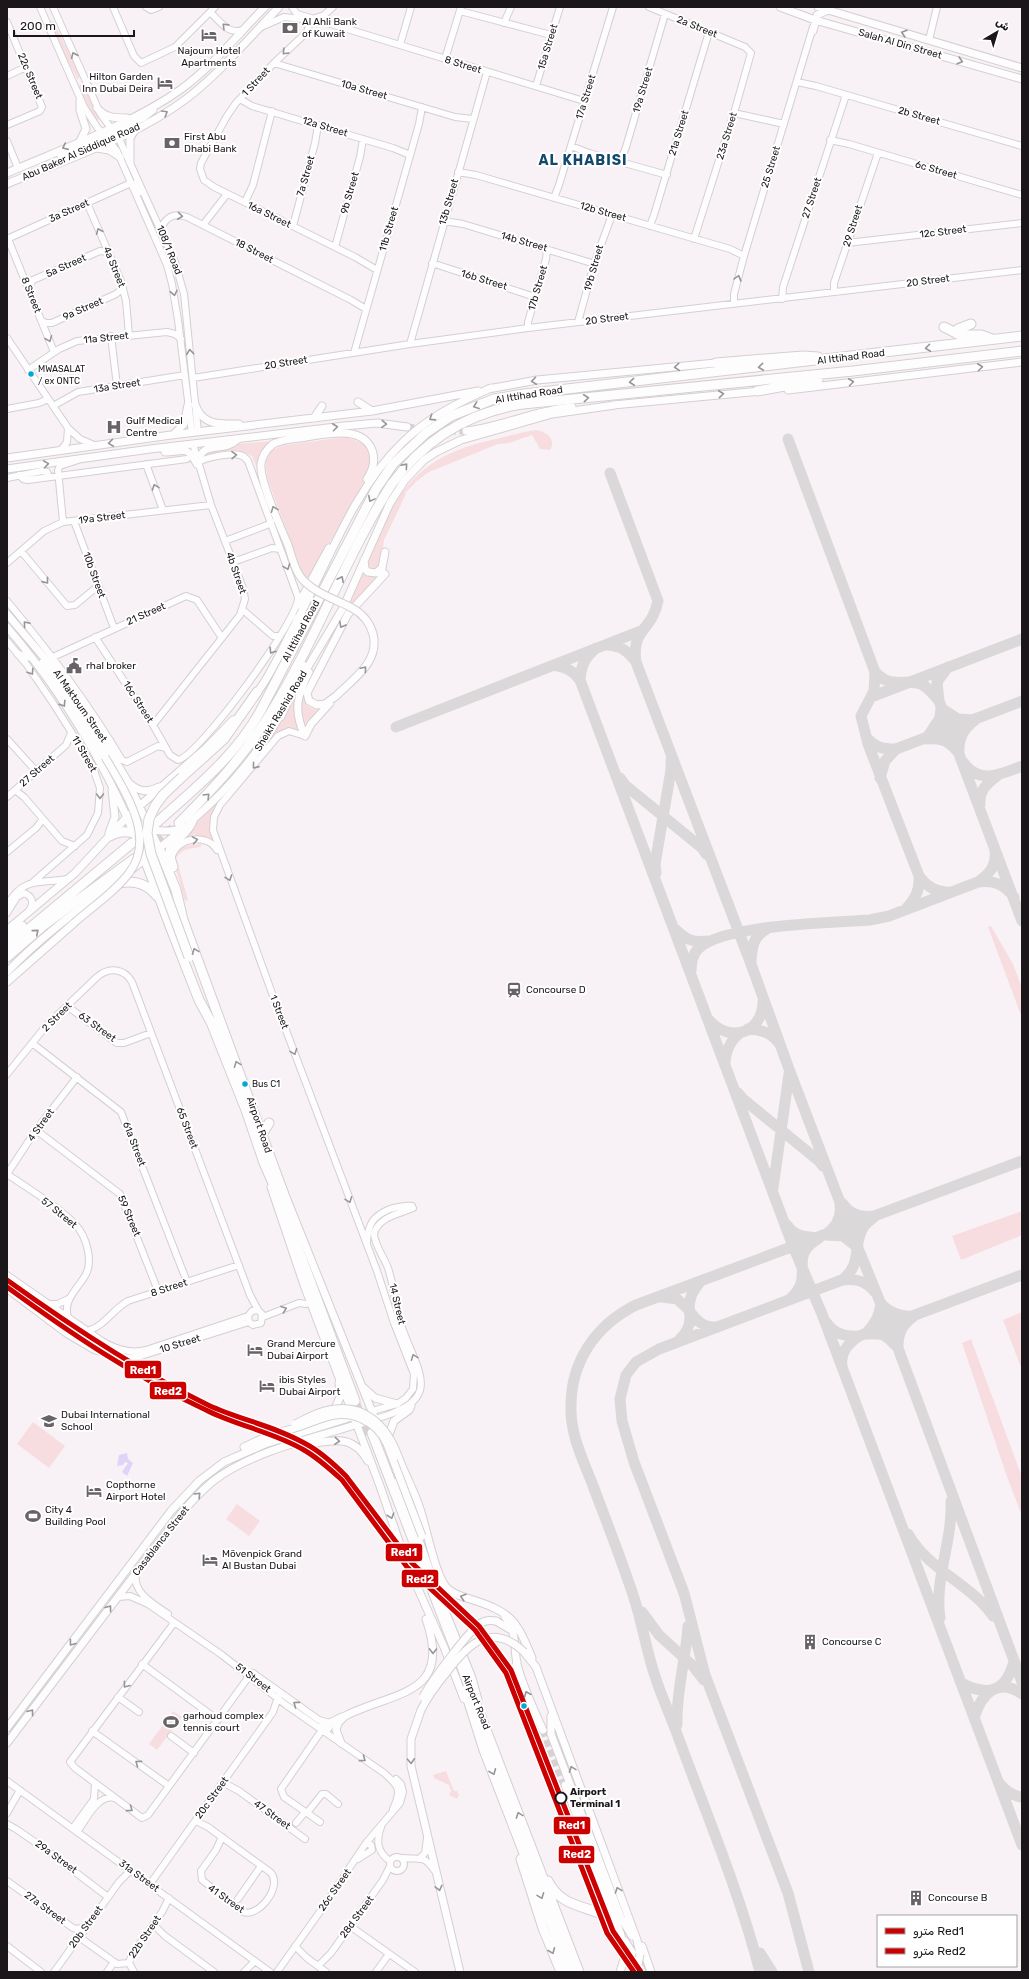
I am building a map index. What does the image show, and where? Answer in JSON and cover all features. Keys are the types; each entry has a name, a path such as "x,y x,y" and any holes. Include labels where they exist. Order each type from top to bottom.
{"highway":[{"path":"957,334 958,328 971,324"},
{"path":"944,327 962,336 981,335 993,340"},
{"name":"Al Ittihad Road","path":"152,824 207,777 228,755 255,720 384,477 414,443 451,416 480,404 516,395 827,360 1022,336"},
{"name":"Al Ittihad Road","path":"171,862 169,854 172,844 185,824 253,740 277,702 391,485 407,464 426,445 448,430 466,420 497,409 523,404 853,372 1022,351"},
{"path":"716,363 809,356 827,360"},
{"path":"757,391 836,378 853,372"},
{"path":"275,682 279,666 295,632 298,619"},
{"path":"280,716 313,644 318,626"},
{"path":"206,1012 203,995 151,854 148,833 149,819 155,806 163,795 224,738 258,692"},
{"path":"110,836 120,832 132,838 148,840 158,850 174,901 183,920"},
{"path":"7,940 22,926 132,838"},
{"path":"7,947 132,838"},
{"path":"145,858 148,850 158,850"},
{"name":"Airport Road","path":"145,858 160,899 169,930 206,1012 246,1110 269,1175 279,1197 357,1400 262,1134 183,920 176,890 158,850"},
{"path":"7,958 44,925 134,859"},
{"path":"171,862 177,879 176,890"},
{"path":"110,885 127,881 141,883 152,890 160,899"},
{"path":"7,936 22,926"},
{"path":"216,1009 228,1015"},
{"path":"262,1134 269,1123"},
{"name":"Airport Road","path":"370,1432 479,1710 579,1972"},
{"name":"Airport Road","path":"370,1432 458,1672 479,1735 570,1972"},
{"path":"512,1820 518,1851 528,1883 561,1972"},
{"path":"532,1851 551,1887 560,1898 570,1904 599,1911 616,1922"},
{"path":"557,1917 585,1972"}],"main road":[{"name":"Abu Baker Al Siddique Road","path":"7,184 95,148 105,137 114,132 131,118 157,105 200,73 265,7"},
{"name":"Abu Baker Al Siddique Road","path":"7,173 79,141 105,137 114,132 140,126 173,108 196,90 279,7"},
{"name":"Salah Al Din Street","path":"780,7 815,20 1022,79"},
{"path":"789,7 809,14 822,8"},
{"name":"Salah Al Din Street","path":"822,8 1022,68"},
{"path":"813,31 815,20 822,8"},
{"path":"848,16 855,12"},
{"path":"853,31 866,30 922,46 927,45 929,40"},
{"path":"79,141 86,129 80,110 80,100"},
{"path":"114,132 148,114 157,105"},
{"path":"97,108 105,116 111,118 131,118"},
{"path":"130,162 130,138 140,126"},
{"path":"47,167 55,159 105,137"},
{"path":"95,148 109,150 120,156"},
{"name":"Al Ittihad Road","path":"466,431 493,426 551,409 600,404 616,405 757,391 787,390 1022,362"},
{"path":"152,449 162,443 194,437 282,422 372,411 537,380 716,363"},
{"path":"7,930 30,909 68,879 96,852 140,803 168,781 216,738 258,692 298,619 359,500 390,455 414,432 442,412 491,388"},
{"path":"358,402 372,411"},
{"path":"192,404 202,418 216,424 282,422"},
{"path":"173,435 184,424 192,404"},
{"name":"Sheikh Rashid Road","path":"158,850 244,768 268,736 345,604 390,504 414,469 436,452 461,440 509,428 552,414 604,408 616,405"},
{"path":"314,418 322,406"},
{"path":"197,464 199,456 205,449 226,446 240,438 361,424 392,424 407,427"},
{"path":"7,458 173,435 258,440 349,433 361,437 370,446 374,459 374,465 360,492 359,500"},
{"path":"305,736 311,724 336,696 362,671 371,659 374,645 372,631 369,624 360,613 315,589 304,581 296,569 262,475 262,460 267,450 278,442 319,435"},
{"path":"7,470 152,449 166,452 187,451 192,454 197,464"},
{"path":"298,605 331,545 344,528"},
{"path":"364,560 368,572 376,573 382,568 385,552"},
{"path":"336,696 325,704 316,705 309,701 307,693 348,614 385,574"},
{"name":"Al Maktoum Street","path":"7,614 53,668 93,724 140,803"},
{"name":"Al Maktoum Street","path":"7,627 31,657 76,723 127,817"},
{"path":"305,736 298,717 299,694 307,676 325,645 327,635"},
{"path":"18,654 24,657 31,657"},
{"path":"7,982 126,878 134,866 139,853 141,839 138,825 120,784 105,757 46,666 40,654"},
{"path":"127,780 136,788 145,791 157,788 168,781"},
{"path":"96,852 114,821 115,812 112,787"},
{"path":"120,802 128,809 133,810 140,803"},
{"path":"140,803 150,825 161,832 172,831 185,824"},
{"path":"132,838 140,803"},
{"name":"Airport Road","path":"140,803 152,824 158,850"},
{"path":"127,817 136,822 152,824 161,832"},
{"name":"Airport Road","path":"127,817 132,838 145,858"},
{"path":"7,972 35,945 145,858"},
{"path":"7,968 22,953 35,945"},
{"path":"269,1175 275,1200 304,1285 354,1416 358,1424 370,1432 389,1456 400,1479 422,1517"},
{"path":"278,1180 297,1220 375,1419 370,1432 380,1486 406,1562 479,1735"},
{"path":"302,1294 304,1285"},
{"path":"345,1342 348,1332"},
{"path":"317,1335 326,1341"},
{"path":"301,1433 324,1421 336,1407 340,1391 337,1371"},
{"path":"361,1385 375,1398 397,1404"},
{"path":"411,1406 409,1410 400,1415 392,1425 388,1438 389,1456 409,1514 473,1682 479,1710"},
{"path":"224,1462 243,1447 329,1410 352,1410 367,1415 381,1425 391,1439 416,1497 439,1573 445,1586 456,1594 502,1611 513,1620 521,1632 536,1667 552,1714 637,1940 640,1954 638,1965 634,1972"},
{"name":"Casablanca Street","path":"7,1728 171,1511 199,1481 224,1462 255,1448 372,1411"},
{"path":"276,1432 289,1431 326,1416 339,1414 359,1417 379,1431 387,1444 422,1536 446,1612"},
{"path":"299,1443 307,1436 344,1424 345,1419"},
{"name":"Casablanca Street","path":"7,1743 180,1515 213,1481 240,1464 299,1443 375,1419"},
{"path":"299,1443 309,1444 336,1440 350,1443 364,1455 380,1486"},
{"path":"330,1722 406,1693 418,1686 426,1676 430,1668 434,1651 431,1634 423,1611 423,1600"},
{"path":"481,1602 496,1610 506,1618 513,1631 517,1662 523,1682 543,1730"},
{"path":"460,1972 411,1766 412,1740 419,1709 431,1682 474,1628 485,1621 496,1621 513,1631"},
{"path":"419,1709 438,1682 461,1654 472,1644 480,1640 498,1638 516,1645 524,1652 536,1667"},
{"path":"517,1662 510,1682 531,1733"},
{"path":"552,1714 551,1734 554,1755 589,1849 597,1854"},
{"path":"341,1743 336,1730 338,1723 344,1716"},
{"path":"551,1734 622,1918 628,1930 637,1940"},
{"path":"584,1820 596,1829"},
{"path":"583,1840 595,1866 621,1935 625,1956 620,1972"},
{"path":"575,1845 595,1866"},
{"path":"625,1910 634,1920 651,1972"},
{"path":"621,1935 637,1960 642,1972"}],"street":[{"path":"40,7 74,82 80,82 83,77"},
{"name":"108/1 Road","path":"53,7 97,108 114,132 130,162 176,262 182,283 193,378 192,404 194,437"},
{"path":"113,7 134,56 139,62 144,63 175,47 215,7"},
{"path":"146,7 151,10 159,7"},
{"name":"8 Street","path":"292,7 297,14 308,19 400,45 584,101"},
{"path":"308,19 320,18 333,7"},
{"path":"400,45 411,7"},
{"name":"15a Street","path":"536,86 560,7"},
{"name":"17a Street","path":"555,198 613,7"},
{"name":"2a Street","path":"649,7 745,47"},
{"path":"929,40 937,7"},
{"path":"506,24 511,8"},
{"path":"445,59 460,9 550,37"},
{"path":"210,12 230,32 235,33 242,30"},
{"name":"19a Street","path":"621,163 660,33 667,15"},
{"path":"805,16 811,22 813,31"},
{"name":"8 Street","path":"258,29 284,17 308,19"},
{"name":"1 Street","path":"206,153 227,116 242,97 274,63 307,32 309,25 308,19"},
{"name":"22c Street","path":"7,22 42,104 42,108 7,125"},
{"path":"813,31 817,26 827,23"},
{"path":"918,37 931,27"},
{"name":"25 Street","path":"734,304 734,294 745,254 813,31"},
{"name":"21a Street","path":"651,226 704,50 711,33"},
{"name":"23a Street","path":"696,239 750,58 751,52 745,47"},
{"name":"108/1 Road","path":"59,50 80,100 120,156 167,264 178,320 185,375 192,404"},
{"name":"10a Street","path":"274,63 472,121"},
{"path":"7,76 26,67"},
{"name":"13b Street","path":"413,344 414,333 444,219 487,72"},
{"name":"2b Street","path":"798,80 1022,146"},
{"name":"27 Street","path":"784,299 784,284 844,94"},
{"name":"12a Street","path":"242,97 256,107 411,153"},
{"name":"11b Street","path":"357,352 359,334 366,307 424,107"},
{"path":"734,111 784,126"},
{"path":"246,203 254,185 274,112"},
{"name":"7a Street","path":"291,225 320,126"},
{"name":"6c Street","path":"830,139 1022,195"},
{"name":"9b Street","path":"333,246 365,140"},
{"path":"7,141 18,168"},
{"path":"570,148 666,176"},
{"name":"29 Street","path":"836,292 835,281 876,152"},
{"name":"16a Street","path":"206,153 201,163 201,175 208,184 378,268"},
{"name":"12b Street","path":"458,170 745,254"},
{"path":"131,183 138,185 147,206 154,214"},
{"name":"3a Street","path":"7,239 131,183"},
{"path":"203,225 227,194"},
{"name":"4a Street","path":"87,203 123,288 129,335"},
{"name":"19b Street","path":"581,322 581,311 610,214"},
{"name":"18 Street","path":"160,228 168,218 176,215 187,217 366,307"},
{"name":"14b Street","path":"444,219 595,262"},
{"name":"12c Street","path":"848,241 865,241 1022,223"},
{"name":"8 Street","path":"7,239 54,352"},
{"name":"17b Street","path":"530,328 530,318 549,249"},
{"name":"5a Street","path":"28,288 33,280 100,251 108,252"},
{"name":"16b Street","path":"432,265 536,295"},
{"name":"20 Street","path":"193,378 357,352 530,328 1022,270"},
{"name":"9a Street","path":"41,320 46,323 52,323 116,294 123,288"},
{"path":"178,320 167,332 175,334 181,339"},
{"name":"11a Street","path":"28,370 54,352 77,341 111,336 167,332"},
{"path":"111,336 117,386"},
{"path":"7,338 10,347 28,370 68,428 80,439 94,445"},
{"name":"13a Street","path":"53,406 78,392 185,375"},
{"path":"7,409 36,404 48,399"},
{"path":"61,450 68,438 68,428"},
{"name":"4b Street","path":"194,437 197,464 245,593 243,610"},
{"path":"153,725 243,610 273,636 280,636 298,605 297,595 271,521 246,458 235,454 207,458 197,464"},
{"path":"63,522 58,475 59,467 80,459"},
{"path":"7,478 20,475 25,480 187,459"},
{"path":"146,464 163,510"},
{"name":"19a Street","path":"7,563 44,531 63,522 211,505"},
{"name":"10b Street","path":"74,521 114,628"},
{"path":"225,541 267,526 271,521"},
{"path":"233,562 272,548 280,549"},
{"path":"21,551 67,606 75,605 98,586"},
{"name":"21 Street","path":"53,656 182,597 190,596 200,603 222,638"},
{"path":"7,600 53,656 99,722 122,760 127,762 158,746 166,748"},
{"name":"16c Street","path":"95,637 153,725 166,748 175,759 185,758 207,735 262,666 280,636"},
{"name":"11 Street","path":"7,641 30,670 79,745 95,773 100,796 98,813 94,824 87,834 33,882 16,892 7,905"},
{"path":"40,654 53,656"},
{"path":"53,656 53,668"},
{"name":"1 Street","path":"305,736 292,731 281,733 216,811 213,830 222,858 346,1184 397,1330"},
{"name":"27 Street","path":"7,797 66,745 71,733"},
{"path":"158,746 161,738"},
{"path":"7,739 35,772"},
{"path":"66,745 72,743 79,745"},
{"path":"16,789 62,841 65,849 62,857"},
{"path":"7,852 44,821"},
{"path":"171,862 173,853 179,846 200,839 212,843 222,858"},
{"path":"62,841 75,846"},
{"path":"33,882 68,879"},
{"path":"7,913 16,897 24,893 33,901 30,909"},
{"name":"2 Street","path":"7,1074 32,1043 67,1006 100,974 114,970"},
{"name":"65 Street","path":"114,970 122,972 130,978 250,1295 262,1319"},
{"name":"63 Street","path":"67,1006 117,1043 124,1043 151,1033"},
{"name":"61a Street","path":"32,1043 114,1106 123,1116 187,1282"},
{"name":"4 Street","path":"7,1174 36,1130 77,1077"},
{"name":"59 Street","path":"36,1130 120,1194 158,1291"},
{"path":"12,1166 16,1180"},
{"name":"57 Street","path":"7,1174 70,1219 78,1227 88,1253 89,1267 86,1276 70,1298"},
{"path":"398,1207 413,1207 381,1222 376,1229 375,1240 367,1244 369,1225 374,1217 398,1207"},
{"name":"14 Street","path":"375,1240 387,1266 394,1288 399,1317 421,1378 420,1391 411,1406"},
{"name":"8 Street","path":"87,1331 97,1327 124,1303 239,1265"},
{"path":"377,1272 382,1269 385,1270 390,1285 394,1288"},
{"path":"7,1275 102,1341"},
{"name":"10 Street","path":"7,1289 49,1321 88,1347 109,1356 127,1358 141,1356 249,1317"},
{"name":"65 Street","path":"249,1317 250,1295"},
{"path":"48,1304 58,1304 70,1298"},
{"path":"68,1317 66,1309 70,1298"},
{"path":"258,1310 249,1317 256,1325 262,1319 299,1303 306,1304"},
{"name":"10 Street","path":"102,1341 116,1348 129,1352 146,1350 249,1317"},
{"path":"49,1321 56,1319 75,1333 80,1331 79,1325"},
{"path":"102,1341 101,1330 105,1320"},
{"name":"14 Street","path":"372,1411 397,1404 410,1395 415,1383 414,1374 397,1330"},
{"path":"88,1347 88,1340 94,1335"},
{"path":"375,1419 411,1406"},
{"path":"136,1573 136,1588 131,1588 131,1593 145,1602"},
{"name":"51 Street","path":"136,1588 171,1616 317,1719 330,1722"},
{"name":"51 Street","path":"118,1596 130,1596 145,1602 250,1676 278,1697 286,1705 384,1773 394,1782 398,1789 399,1796 393,1809"},
{"path":"174,1623 70,1762 72,1767 116,1799 144,1818 148,1815 250,1676"},
{"path":"142,1664 218,1720"},
{"path":"118,1697 139,1712"},
{"name":"20c Street","path":"150,1884 273,1712 278,1697"},
{"name":"20c Street","path":"273,1712 286,1705"},
{"path":"306,1718 311,1719 328,1729 331,1727 330,1722"},
{"path":"320,1822 284,1797 281,1789 322,1730"},
{"path":"92,1731 170,1786"},
{"path":"171,1736 194,1753"},
{"name":"31a Street","path":"7,1781 270,1972"},
{"name":"47 Street","path":"225,1781 306,1839"},
{"path":"75,1830 94,1799 95,1783"},
{"path":"7,1813 22,1792"},
{"path":"296,1823 322,1794 326,1794 338,1804"},
{"path":"75,1830 100,1801 105,1802 116,1799"},
{"name":"26c Street","path":"277,1972 355,1862 366,1843 393,1809"},
{"name":"29a Street","path":"7,1819 16,1828 109,1895"},
{"name":"41 Street","path":"197,1819 273,1875 275,1885 258,1910 253,1913 246,1913 206,1885 202,1880 201,1871 224,1839"},
{"path":"383,1822 378,1835 378,1845 383,1855 395,1870 400,1870 417,1859 425,1850 427,1838"},
{"name":"29a Street","path":"7,1824 16,1828"},
{"path":"390,1863 395,1856 417,1859 428,1861 435,1871"},
{"path":"402,1858 404,1863 403,1867"},
{"name":"28d Street","path":"322,1969 331,1953 383,1880 390,1863"},
{"path":"238,1899 261,1866"},
{"name":"20b Street","path":"54,1972 128,1869"},
{"name":"28d Street","path":"383,1880 395,1870"},
{"name":"27a Street","path":"7,1881 69,1925 77,1929 86,1927"},
{"name":"22b Street","path":"129,1963 132,1954 171,1900"},
{"path":"152,1926 214,1972"},
{"path":"350,1926 414,1972"},
{"path":"79,1937 114,1962 121,1964 129,1963 134,1972"},
{"path":"7,1946 39,1970"},
{"path":"294,1949 322,1969"},
{"path":"376,1972 389,1954"},
{"path":"244,1972 253,1960"},
{"path":"107,1972 114,1962"}],"shaded area":[{"path":"53,21 80,75 78,80 48,23"},
{"path":"83,84 99,119 96,121 78,86"},
{"path":"535,430 543,432 549,436 552,442 550,450 540,449 532,435 509,443 498,444 429,472 417,481 405,493 406,494 384,540 381,565 378,570 367,568 366,565 377,539 399,498 412,481 427,467 468,446"},
{"path":"346,437 367,447 370,456 371,469 309,580 301,571 268,480 266,468 267,458 273,450 285,445"},
{"path":"271,441 259,456 256,467 252,456 242,452 203,455 204,451 236,444"},
{"path":"364,570 372,576 382,573 351,606 349,605"},
{"path":"303,693 307,706 318,711 305,724 303,723 300,712"},
{"path":"296,694 295,712 299,730 289,727 281,730 211,818 210,831 213,841 206,837 196,837 195,834 192,835 192,838 175,843 207,812 248,767 269,739"},
{"path":"194,844 201,844 201,847 184,851 176,858 188,900 185,901 173,859 180,848"},
{"path":"991,926 1013,964 1022,988 1022,1018 988,927"},
{"path":"1022,1211 1022,1235 961,1260 952,1236"},
{"path":"1022,1312 1022,1370 1003,1320"},
{"path":"971,1339 1022,1477 1022,1516 1006,1474 962,1343"},
{"path":"33,1422 65,1446 49,1468 17,1444"},
{"path":"127,1453 128,1459 133,1463 127,1476 122,1472 128,1463 125,1462 123,1465 117,1466 119,1455"},
{"path":"237,1504 260,1521 249,1536 226,1519"},
{"path":"173,1711 182,1717 157,1750 149,1744"},
{"path":"446,1771 454,1791 457,1791 459,1795 457,1799 449,1795 451,1791 449,1785 434,1778 433,1775"}],"taxiway":[{"path":"788,439 875,672 874,691 861,716 868,744 919,876 919,886 916,894 912,902 905,910"},
{"path":"610,473 658,601 651,619 636,643 636,662 849,1226 889,1324 1022,1682"},
{"path":"396,727 643,630"},
{"path":"871,697 1022,639"},
{"path":"606,645 620,647 636,662"},
{"path":"596,648 584,662 580,680 793,1246 822,1314 1022,1845"},
{"path":"554,665 569,670 580,680"},
{"path":"875,672 890,682 910,682 923,685 939,701 937,682 948,667"},
{"path":"939,701 1022,921"},
{"path":"880,778 885,761 896,749 1022,701"},
{"path":"941,708 958,719 975,720 962,734 959,752"},
{"path":"941,708 940,718 926,739 943,740 956,750"},
{"path":"867,738 880,747 896,749"},
{"path":"656,873 655,864 671,770 671,760"},
{"path":"964,763 970,770 984,776 1007,772 1022,766"},
{"path":"980,805 984,788 997,776"},
{"path":"620,778 625,785 702,848 706,854"},
{"path":"978,882 986,876 991,869 995,861 995,851"},
{"path":"919,876 931,888 948,892"},
{"path":"691,971 693,957 698,949 711,941 730,934 779,926 870,920 889,916 978,882 994,882 1002,886 1014,897"},
{"path":"751,962 754,942 756,938 768,928"},
{"path":"675,929 689,940 707,941"},
{"path":"709,1020 726,1032 744,1032 758,1021 762,1012 763,1001"},
{"path":"748,1029 765,1032 779,1043"},
{"path":"725,1063 729,1046 740,1033"},
{"path":"773,1188 789,1074"},
{"path":"738,1093 743,1099 819,1161 823,1166"},
{"path":"760,1972 752,1941 732,1881 656,1680 638,1610 612,1536 577,1445 571,1416 572,1390 576,1374 588,1346 598,1334 622,1313 636,1305 1022,1161"},
{"path":"842,1203 856,1215 875,1216 863,1228 858,1242 853,1268 842,1280"},
{"path":"840,1205 839,1218 832,1229 825,1235 843,1236 857,1247"},
{"path":"787,1225 797,1234 805,1237 819,1238 808,1247 804,1254 802,1259 801,1284 791,1298"},
{"path":"859,1336 1022,1275"},
{"path":"809,1972 788,1893 705,1675 684,1593 634,1462 622,1421 620,1399 626,1375 636,1362 659,1349 842,1280 852,1279 860,1281 868,1285 875,1292"},
{"path":"689,1310 692,1295 700,1282"},
{"path":"662,1297 677,1299 689,1310"},
{"path":"881,1303 876,1320 865,1334 885,1336 895,1345"},
{"path":"882,1305 889,1311 897,1314 914,1316 902,1329 898,1346"},
{"path":"678,1341 688,1327 690,1319 689,1310 701,1323 718,1327"},
{"path":"826,1322 840,1334 859,1336 851,1342 844,1352 842,1357 842,1366"},
{"path":"940,1618 939,1589 951,1516 951,1501"},
{"path":"908,1534 916,1547 927,1558 973,1595 993,1616"},
{"path":"642,1612 659,1635 693,1666 704,1680"},
{"path":"677,1725 678,1700 688,1626"},
{"path":"961,1683 980,1690 995,1689 1006,1679 1011,1671 1014,1661"},
{"path":"974,1718 981,1702 991,1691 1005,1687 1022,1694"},
{"path":"1000,1784 1015,1796 1022,1797"},
{"path":"760,1953 772,1972"}],"tunnel":[{"path":"407,427 447,431 466,431"},
{"path":"134,859 179,823"},
{"path":"355,1401 367,1435"},
{"path":"543,1730 565,1791"},
{"path":"531,1733 568,1835 575,1845"}],"metro line":[{"name":"Red1","path":"7,1280 80,1331 130,1362 208,1405 282,1432 312,1447 346,1476 412,1563 479,1626 511,1670 613,1931 641,1972"},
{"name":"Red2","path":"7,1287 55,1321 128,1369 218,1416 280,1438 304,1450 342,1480 407,1567 475,1630 506,1673 607,1933 634,1972"}],"place":[{"name":"Al Ahli Bank of Kuwait","path":"290,28"},
{"name":"Najoum Hotel Apartments","path":"209,35"},
{"name":"Hilton Garden Inn Dubai Deira","path":"165,83"},
{"name":"First Abu Dhabi Bank","path":"172,143"},
{"name":"MWASALAT / ex ONTC","path":"31,374"},
{"name":"Gulf Medical Centre","path":"114,427"},
{"name":"rhal broker","path":"74,666"},
{"name":"Concourse D","path":"514,990"},
{"name":"Bus C1","path":"245,1084"},
{"name":"Grand Mercure Dubai Airport","path":"255,1350"},
{"name":"ibis Styles Dubai Airport","path":"267,1386"},
{"name":"Dubai International School","path":"49,1421"},
{"name":"Copthorne Airport Hotel","path":"94,1491"},
{"name":"City 4 Building Pool","path":"33,1516"},
{"name":"Mövenpick Grand Al Bustan Dubai","path":"210,1560"},
{"name":"Concourse C","path":"810,1642"},
{"name":"garhoud complex tennis court","path":"171,1722"},
{"name":"Airport Terminal 1","path":"561,1798"},
{"name":"Concourse B","path":"916,1898"}],"district":[{"name":"AL KHABISI","path":"583,160"}]}
